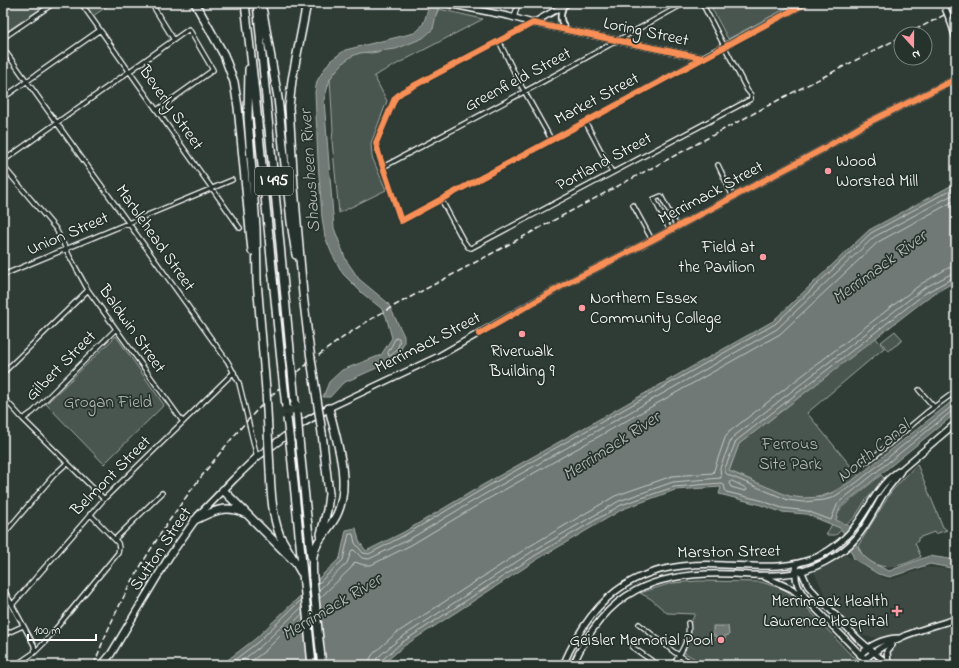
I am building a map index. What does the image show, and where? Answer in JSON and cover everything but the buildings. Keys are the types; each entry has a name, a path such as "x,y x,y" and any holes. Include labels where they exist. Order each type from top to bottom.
{"highway":[{"path":"195,3 224,55 234,82 257,281 266,390 271,500 278,530 302,575 311,665"},
{"name":"I 495","path":"245,3 311,665"},
{"path":"258,3 263,12 276,87 291,222 303,294"},
{"name":"I 495","path":"258,3 321,665"},
{"path":"307,3 292,80 289,107 303,294 329,494 327,510 320,538"},
{"path":"306,11 310,3"},
{"path":"249,37 248,117 256,228 257,281"},
{"path":"321,665 312,574 314,549 338,512 342,501 343,492 343,472 329,408"},
{"name":"Merrimack Street","path":"274,444 303,423 329,408"},
{"name":"Sutton Street","path":"102,665 111,654 169,557 195,520 223,490 274,444"},
{"path":"223,490 295,562"},
{"path":"195,520 224,508 236,510 250,516"}],"main road":[{"name":"Loring Street","path":"443,3 533,23"},
{"path":"533,23 565,4"},
{"path":"944,6 956,38"},
{"name":"Merrimack Street","path":"329,408 439,356 569,282 670,231 823,149 865,124 956,79"},
{"path":"902,469 956,423"},
{"name":"Marston Street","path":"564,665 575,639 594,611 615,592 638,578 657,570 672,567 698,564 771,566 797,564 817,557 835,546 854,528 880,488 887,480 902,469"},
{"name":"Marston Street","path":"573,665 586,638 602,617 618,601 645,586 664,579 682,575 722,574 762,576 803,572 824,563 839,554 858,538 884,494 902,469"},
{"path":"797,564 803,572 808,586 852,634 873,652"},
{"path":"797,564 795,580 800,590 810,603 865,659 873,652 898,638"},
{"path":"762,576 792,590 810,603"},
{"path":"860,655 874,644 898,638 956,619"},
{"path":"889,664 886,654 888,648 898,638"}],"street":[{"path":"3,38 54,3"},
{"name":"Beverly Street","path":"81,3 240,228"},
{"path":"151,3 174,40"},
{"path":"514,18 518,3"},
{"name":"Greenfield Street","path":"383,167 685,3"},
{"path":"702,3 725,46"},
{"name":"Market Street","path":"383,167 401,221 806,3"},
{"path":"565,4 560,20 567,30"},
{"path":"383,167 376,142 395,98 402,92 533,23"},
{"name":"Loring Street","path":"533,23 702,58"},
{"path":"3,161 189,29 213,70 157,110"},
{"path":"3,98 100,30"},
{"path":"499,41 524,91 551,139"},
{"name":"Portland Street","path":"441,199 463,240 470,248 751,100 751,95 725,46"},
{"name":"Marblehead Street","path":"3,48 179,295 223,354 234,372 242,394 257,458"},
{"path":"585,121 612,172"},
{"path":"718,165 733,197"},
{"name":"Baldwin Street","path":"3,166 52,223 60,235 88,290 183,422"},
{"name":"Union Street","path":"3,275 232,180"},
{"path":"670,231 654,199 661,196 677,227"},
{"path":"633,205 652,240"},
{"path":"3,373 88,290"},
{"name":"Gilbert Street","path":"23,419 32,412 116,329"},
{"name":"Belmont Street","path":"12,605 104,499 234,372"},
{"path":"919,390 934,407"},
{"path":"863,464 934,407 955,393"},
{"path":"3,397 23,419 104,499"},
{"path":"3,534 54,475 67,463"},
{"path":"115,539 162,493"},
{"path":"16,665 35,652 115,558 118,552 119,548 115,539 90,514"},
{"path":"3,588 34,646 35,652"},
{"path":"673,665 679,656 689,633 688,623"},
{"path":"639,624 679,656 695,665"},
{"path":"3,635 23,626"},
{"path":"632,647 658,665"},
{"path":"873,652 889,664"},
{"path":"106,665 111,654"},
{"path":"865,659 873,665"}],"shaded area":[{"name":"Merrimack Health Lawrence Hospital","path":"846,555 881,577 888,579 893,579 928,567 956,570 956,665 902,665 896,662 879,638 867,637 860,634 827,599 814,572"}],"green space":[{"path":"3,3 49,3 3,34"},
{"path":"84,3 112,3 93,16"},
{"path":"709,3 796,3 728,39"},
{"path":"439,9 483,19 374,76 387,101 371,143 372,157 386,190 339,213 332,141 333,130 330,78 344,56 364,52 378,52 430,26"},
{"path":"895,331 903,340 888,351 881,342"},
{"name":"Grogan Field","path":"116,336 164,405 104,464 46,404"},
{"name":"Ferrous Site Park","path":"875,337 884,348 807,413 859,476 844,487 826,495 798,498 788,496 729,471 739,444"},
{"path":"917,464 943,527 947,530 935,534 934,532 918,538 918,541 915,543 921,557 905,564 887,567 875,564 864,557 858,546 891,492"},
{"path":"881,475 885,479 865,501 855,517 836,535 826,535 841,508"},
{"path":"698,581 761,582 783,589 799,599 848,652 865,665 706,665 683,652 691,632 690,624 695,614 667,613 651,599 640,593 672,583"}],"water":[{"name":"Shawsheen River","path":"429,3 440,3 433,29 423,38 396,49 360,53 352,56 345,61 330,79 324,100 334,228 346,260 359,279 388,303 404,336 404,343 398,356 386,364 343,383 330,397 323,397 329,382 342,370 381,355 392,338 386,316 381,308 362,293 343,274 325,237 318,161 315,92 317,81 330,61 345,50 414,33 423,24"},
{"name":"Merrimack River","path":"956,183 956,281 930,296 739,444 729,471 789,496 803,498 822,497 830,494 853,480 956,398 956,413 840,507 836,520 849,526 859,549 867,559 889,571 929,556 956,560 956,569 930,564 890,577 878,574 854,559 840,528 806,514 781,512 758,504 719,494 721,487 675,490 623,509 538,559 404,646 382,665 221,665 255,639 340,558 346,530 356,528 359,541 366,551 404,532 481,486 773,321 869,230"},
{"path":"713,626 728,626 729,635 725,636 725,640 716,640 716,636 713,636"}],"railway":[{"path":"923,26 956,9"},
{"path":"94,665 105,636 132,581 182,502 235,434 268,398 311,361 350,333 392,307 786,96 893,41"}],"cycle path":[{"path":"702,58 533,23 402,92 395,98 376,143 401,221 806,3"},
{"path":"479,334 569,282 652,240 823,149 865,124 956,79"}],"place":[{"name":"Wood Worsted Mill","path":"828,171"},
{"name":"Field at the Pavilion","path":"763,257"},
{"name":"Northern Essex Community College","path":"582,308"},
{"name":"Riverwalk Building 9","path":"522,334"},
{"name":"Merrimack Health Lawrence Hospital","path":"897,611"},
{"name":"Geisler Memorial Pool","path":"721,640"}],"water label":[{"name":"North Canal","path":"874,452"}]}
